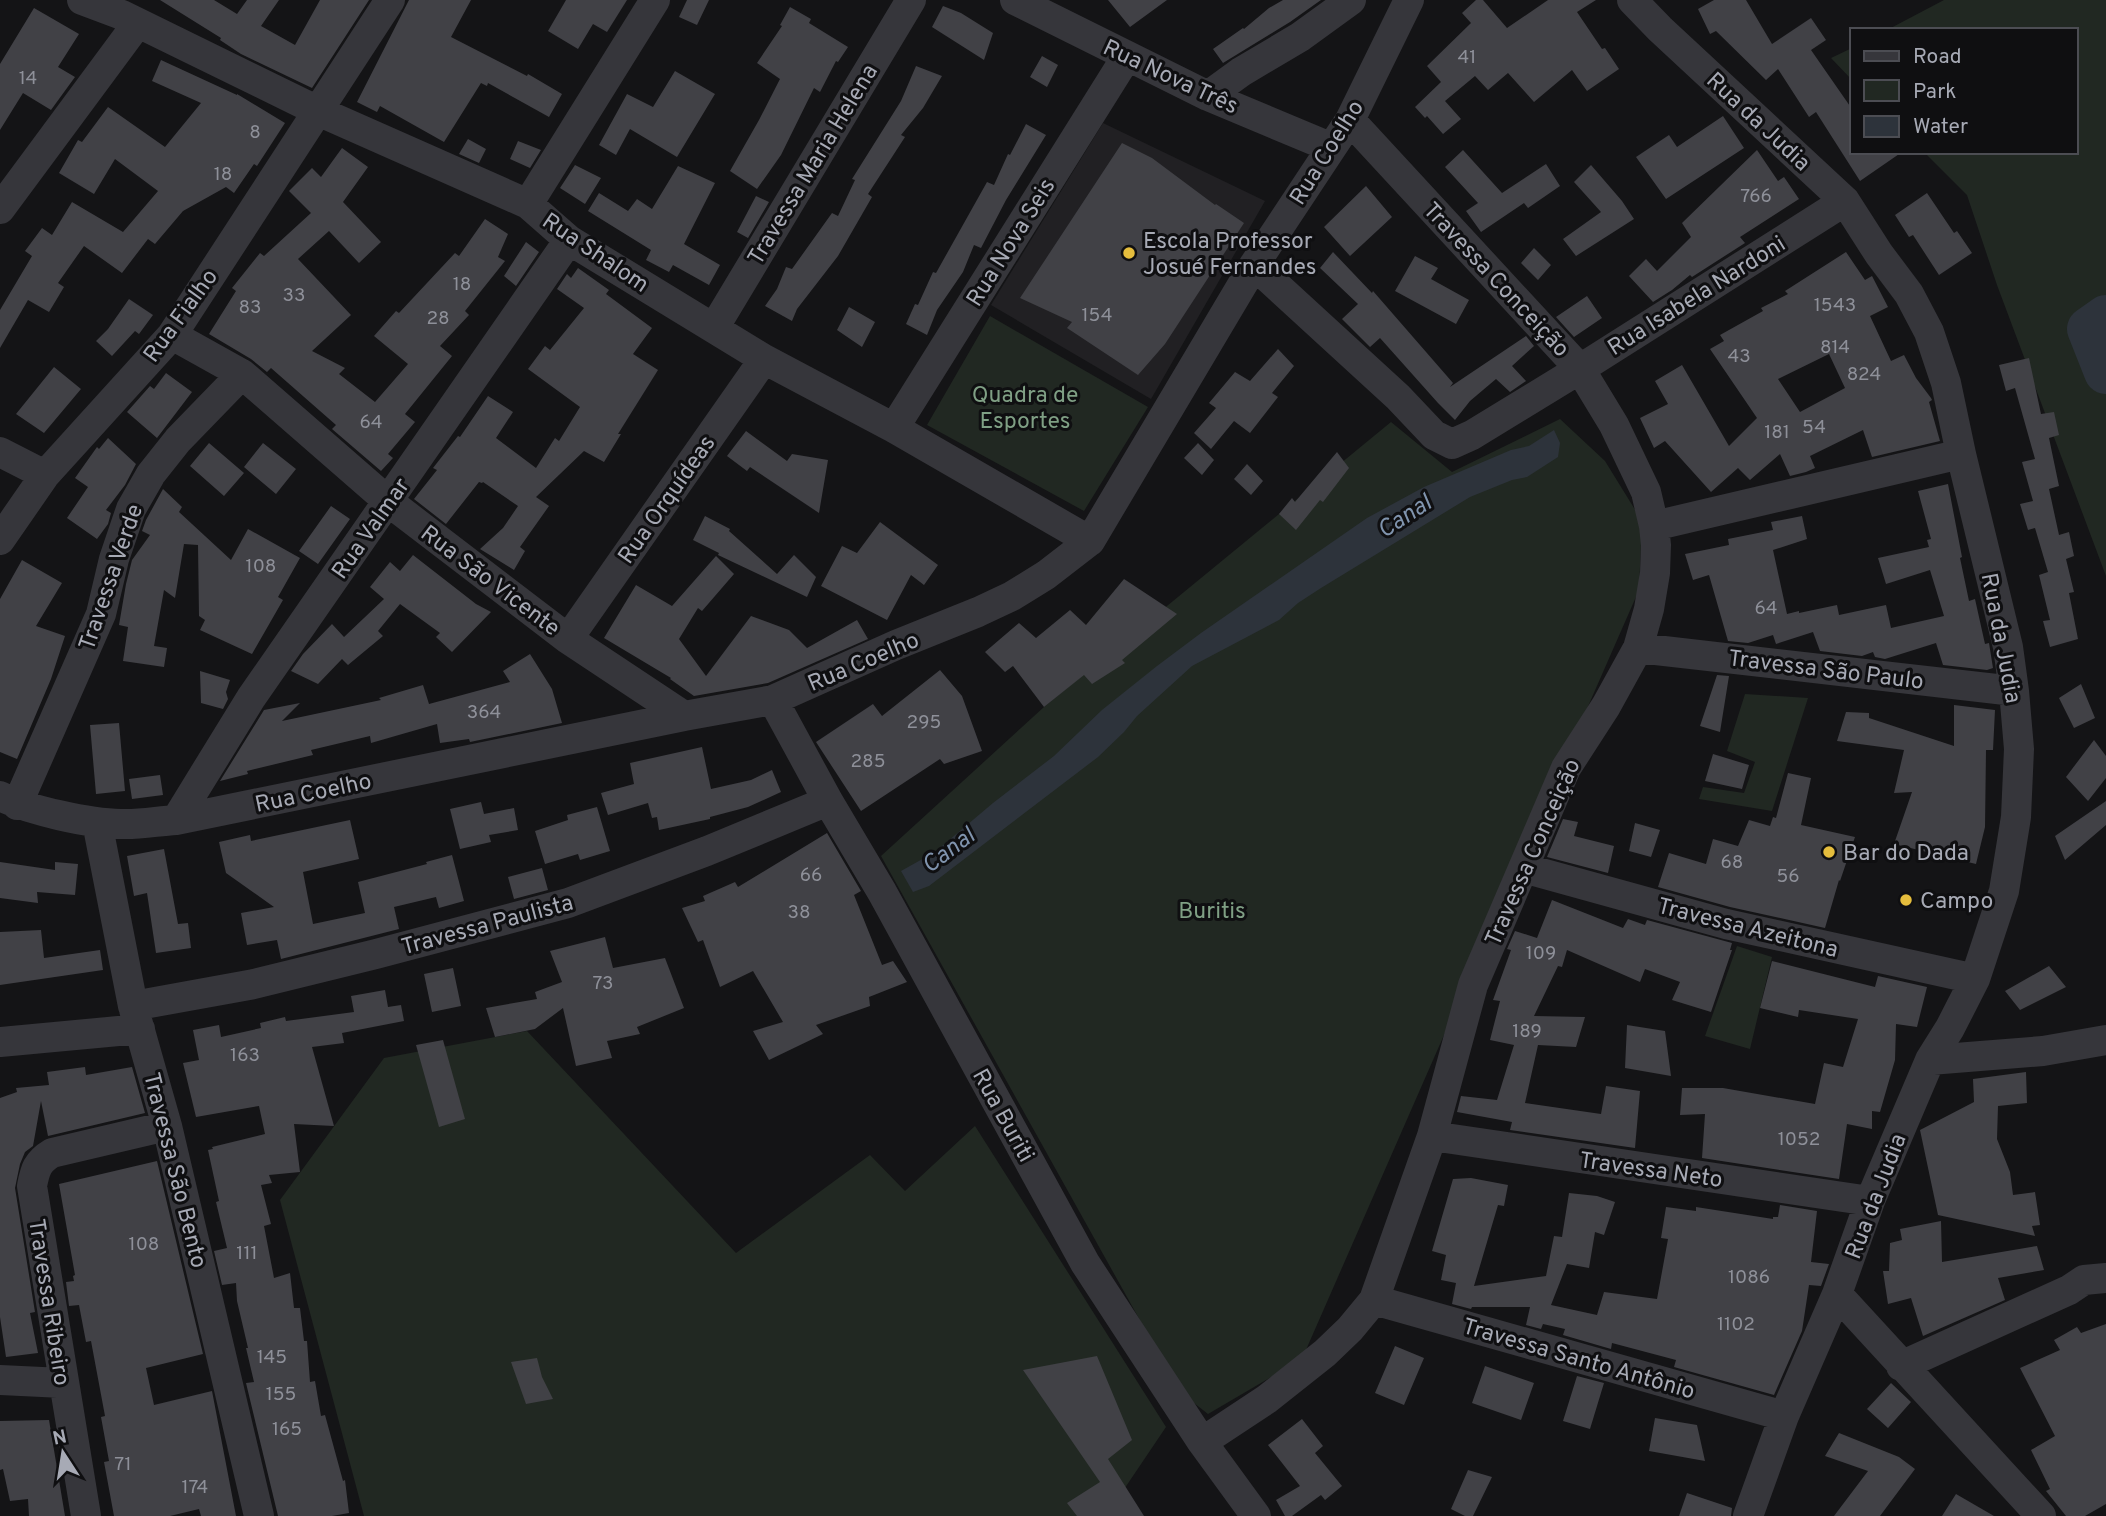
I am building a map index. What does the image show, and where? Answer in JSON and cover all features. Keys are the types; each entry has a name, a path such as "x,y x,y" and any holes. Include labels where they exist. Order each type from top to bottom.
{"street":[{"name":"Rua Shalom","path":"82,0 130,13 318,111 528,204 569,240 764,359 894,428 1090,541"},
{"name":"Rua Fialho","path":"0,540 45,475 172,335 390,0"},
{"path":"528,204 655,0"},
{"name":"Travessa Maria Helena","path":"714,328 911,0"},
{"name":"Rua Nova Três","path":"1015,0 1208,96 1331,147"},
{"path":"1208,96 1241,72 1300,37 1351,0"},
{"name":"Rua Coelho","path":"8,800 97,822 123,825 176,820 773,700 1012,596 1046,575 1090,541 1254,265 1350,120 1409,0"},
{"name":"Rua da Judia","path":"1632,0 1845,201 1909,294 1929,332 1946,383 2008,647 2019,749 2016,817 2004,891 1975,979 1930,1060 1870,1201 1838,1294 1784,1416 1748,1516"},
{"path":"0,209 130,13"},
{"name":"Rua Nova Seis","path":"894,428 1127,56"},
{"name":"Travessa Conceição","path":"1202,1441 1267,1399 1325,1353 1374,1300 1432,1136 1473,985 1566,768 1606,706 1638,648 1649,609 1655,573 1654,526 1646,492 1626,449 1580,369 1350,120"},
{"name":"Rua Isabela Nardoni","path":"1254,265 1398,397 1434,435 1452,444 1472,435 1580,369 1845,201"},
{"name":"Rua Valmar","path":"176,820 251,698 569,240"},
{"name":"Rua São Vicente","path":"172,335 242,374 389,502 568,639 684,716"},
{"name":"Rua Orquídeas","path":"568,639 764,359"},
{"name":"Travessa Verde","path":"8,800 101,614 114,559 131,509 151,474 178,440 242,374"},
{"path":"0,452 45,475"},
{"path":"1654,526 1961,454"},
{"name":"Travessa São Paulo","path":"1638,648 2014,691"},
{"name":"Rua Buriti","path":"773,700 1086,1263 1202,1441 1256,1516"},
{"name":"Travessa Paulista","path":"0,1042 137,1018 278,978 568,903 706,852 828,801"},
{"name":"Travessa São Bento","path":"97,822 137,1018 167,1126 259,1516"},
{"name":"Travessa Azeitona","path":"1523,868 1726,924 1975,979"},
{"path":"1930,1060 2043,1051 2106,1040"},
{"name":"Travessa Ribeiro","path":"86,1516 32,1186 34,1171 39,1161 52,1153 167,1126"},
{"name":"Travessa Neto","path":"1432,1136 1870,1201"},
{"path":"1901,1366 2068,1290 2084,1280 2106,1278"},
{"path":"1838,1294 2041,1516"},
{"name":"Travessa Santo Antônio","path":"1374,1300 1784,1416"},
{"path":"0,1380 63,1383"}],"shaded area":[{"name":"Escola Professor Josué Fernandes","path":"1103,123 1265,201 1151,399 991,305"}],"green space":[{"path":"1944,0 2106,0 2106,576 1997,285 1967,195 1926,154 2078,154 2078,28 1891,28"},
{"path":"1850,49 1850,78 1831,58"},
{"name":"Quadra de Esportes","path":"990,316 1148,407 1084,511 927,425"},
{"name":"Buritis","path":"1560,419 1605,461 1642,521 1639,590 1302,1359 1208,1414 1180,1392 881,856 1044,707 1391,422 1452,472"},
{"path":"1745,694 1808,698 1772,811 1699,799 1703,787 1744,793 1755,762 1727,751"},
{"path":"1737,946 1772,957 1750,1049 1705,1036"},
{"path":"527,1031 736,1253 870,1155 905,1191 975,1126 1166,1427 1106,1516 364,1516 280,1200 384,1058"}],"water":[{"name":"Canal","path":"1554,430 1560,443 1558,457 1527,477 1512,480 1470,497 1321,588 1279,620 1192,666 1137,716 1098,757 929,886 913,892 901,871 935,852 1054,756 1102,710 1201,633 1367,518 1424,487 1511,450 1529,446"}],"building":[{"path":"160,0 214,0 237,14 247,0 279,0 261,26 295,45 320,0 369,0 312,88 241,54 220,40 221,38"},
{"path":"409,0 471,0 451,37 527,76 528,74 562,94 549,117 488,83 487,86 481,83 444,142 380,106 377,112 357,102"},
{"path":"566,0 627,0 607,32 593,24 578,49 548,31"},
{"path":"687,0 709,0 697,25 679,17"},
{"path":"1108,0 1167,0 1130,27"},
{"path":"1283,0 1321,0 1223,63 1213,49"},
{"path":"1476,0 1483,0 1507,28 1548,0 1596,0 1577,12 1619,69 1587,91 1572,70 1534,102 1508,73 1488,90 1475,76 1445,101 1461,119 1443,134 1415,107 1441,82 1427,66 1471,23 1462,13"},
{"path":"1714,0 1746,0 1772,44 1811,18 1826,40 1811,50 1850,106 1850,154 1899,154 1860,181 1816,112 1809,117 1778,69 1766,80 1716,31 1710,34 1698,9"},
{"path":"943,6 961,13 993,33 984,60 932,27"},
{"path":"790,7 811,19 809,23 848,47 838,62 836,61 820,92 814,88 781,155 757,189 730,171 780,79 757,63 782,26 780,25"},
{"path":"34,8 79,34 58,67 75,77 51,110 23,93 0,130 0,64"},
{"path":"1042,56 1058,65 1047,87 1030,77"},
{"path":"161,60 237,94 285,123 257,166 254,164 234,193 226,187 183,211 155,244 148,239 122,273 84,246 58,283 64,287 49,312 28,300 0,348 0,310 32,256 25,251 42,228 52,235 72,202 123,232 158,191 115,159 94,194 59,173 78,140 82,142 108,107 165,147 201,103 152,81"},
{"path":"916,66 942,76 923,108 901,135 905,137 868,194 872,197 838,256 797,309 792,321 765,306 777,289 786,267 792,269 832,213 838,216 855,180 852,179 901,101"},
{"path":"675,71 715,94 677,157 630,129 616,155 599,145 627,94 653,107"},
{"path":"1723,116 1744,148 1666,199 1636,157 1669,135 1677,147"},
{"path":"1026,124 1046,135 1006,200 981,248 974,245 963,272 937,310 927,335 906,324 933,272 936,273 987,182 994,185"},
{"path":"468,139 486,149 479,163 459,154"},
{"path":"518,141 541,150 530,168 510,159"},
{"name":"Escola Professor Josué Fernandes","path":"1122,143 1152,158 1244,223 1165,344 1138,375 1067,328 1072,322 1020,298"},
{"path":"342,148 368,167 343,202 381,242 359,263 329,231 298,259 351,315 312,351 345,368 339,374 375,402 408,364 374,336 455,253 459,256 485,219 508,234 498,257 505,261 465,311 469,315 440,346 452,356 405,414 415,422 388,454 393,458 381,471 332,429 336,425 271,368 267,372 251,359 209,334 236,291 232,288 260,253 264,256 311,213 289,191 312,168 321,177"},
{"path":"1463,150 1502,193 1546,164 1560,186 1528,208 1524,203 1481,232 1466,211 1478,203 1445,167"},
{"path":"1757,150 1778,181 1784,177 1799,199 1740,237 1745,243 1692,277 1690,275 1653,302 1629,276 1646,259 1657,271 1691,237 1682,223"},
{"path":"575,165 601,178 585,204 560,188"},
{"path":"1591,165 1634,219 1576,256 1563,239 1601,212 1574,182"},
{"path":"678,166 715,183 684,244 720,265 709,285 673,265 669,272 646,260 651,250 588,211 599,193 628,211 637,199 652,209"},
{"path":"1366,186 1392,217 1350,256 1324,227"},
{"path":"1927,193 1954,233 1957,231 1972,253 1939,275 1913,235 1909,237 1895,215"},
{"path":"756,196 769,202 748,238 737,232"},
{"path":"526,242 539,252 516,286 504,276"},
{"path":"1534,248 1551,265 1538,280 1521,263"},
{"path":"1333,252 1372,293 1373,291 1453,383 1450,387 1526,336 1534,346 1512,366 1526,381 1510,392 1496,379 1470,401 1455,420 1380,338 1370,347 1342,319 1358,304 1320,268"},
{"path":"1846,252 1865,280 1872,276 1888,307 1870,316 1891,361 1904,355 1931,398 1929,402 1940,441 1872,457 1863,430 1810,456 1815,468 1806,472 1790,476 1780,454 1750,480 1738,468 1711,492 1665,441 1654,448 1640,418 1668,404 1655,381 1682,365 1729,446 1757,418 1710,349 1724,341 1720,335 1788,294 1785,291","holes":["1829,354 1845,388 1800,412 1778,379"]},
{"path":"1415,256 1438,268 1431,279 1469,300 1456,324 1395,291"},
{"path":"578,268 609,290 606,294 652,328 633,354 658,370 604,462 584,451 536,497 549,506 520,547 525,551 514,570 480,549 503,528 518,506 479,482 446,524 414,499 437,470 433,468 458,436 460,437 488,396 513,412 496,438 536,468 555,438 559,441 580,407 528,369 545,346 550,350 584,308 557,289 567,274 571,278"},
{"path":"1587,296 1602,318 1574,337 1556,317"},
{"path":"129,299 153,315 139,334 135,331 112,356 96,341"},
{"path":"849,307 875,322 862,347 837,330"},
{"path":"1278,349 1294,366 1272,393 1278,397 1250,433 1234,421 1211,449 1194,433 1216,408 1209,403 1235,372 1250,381"},
{"path":"2029,358 2041,414 2054,412 2059,435 2049,438 2059,486 2049,489 2059,535 2069,532 2074,556 2066,559 2074,592 2069,593 2078,639 2050,647 2043,621 2050,620 2039,575 2048,572 2035,528 2028,530 2020,504 2033,501 2022,462 2035,459 2015,388 2006,391 1999,365"},
{"path":"54,367 81,389 44,433 16,414"},
{"path":"166,373 192,392 157,438 127,412 150,386 154,389"},
{"path":"746,431 787,461 792,454 828,460 819,513 750,467 747,471 727,456"},
{"path":"108,438 136,464 125,485 106,510 111,513 108,524 97,539 67,518 88,487 75,478 97,447 99,449"},
{"path":"209,443 244,473 224,496 190,466"},
{"path":"263,443 296,469 276,494 244,467"},
{"path":"1198,443 1214,460 1202,475 1184,458"},
{"path":"1337,452 1349,468 1323,502 1320,500 1296,530 1279,514 1292,498 1295,502"},
{"path":"1247,464 1263,481 1251,495 1234,479"},
{"path":"1948,484 1969,601 1975,599 1985,644 1989,643 1993,668 1987,670 1943,665 1936,643 1885,659 1875,657 1873,652 1862,656 1820,651 1813,632 1776,644 1773,635 1748,643 1728,641 1709,575 1693,580 1685,554 1729,545 1728,539 1773,530 1771,522 1802,516 1807,539 1773,550 1787,614 1837,605 1839,615 1886,605 1891,628 1944,616 1930,570 1886,584 1878,558 1929,547 1927,540 1931,539 1918,491"},
{"path":"163,489 182,507 179,512 231,560 248,529 300,558 278,597 283,600 252,654 200,630 205,620 199,616 198,545 184,544 175,598 164,590 154,646 167,648 164,667 123,661 128,627 119,625 126,584 132,560 150,535 142,531 146,520"},
{"path":"331,506 350,519 318,564 299,551"},
{"path":"705,516 730,529 729,531 777,574 794,555 816,577 807,597 718,555 719,553 693,540"},
{"path":"880,522 938,565 924,585 911,575 887,620 821,586 842,546 857,553"},
{"path":"413,555 476,604 491,612 452,652 436,637 440,633 400,604 378,631 383,636 348,665 342,659 318,684 291,671 303,654 332,624 344,637 384,599 370,587 390,562 400,571"},
{"path":"716,556 734,574 702,611 698,608 679,639 706,676 751,616 789,630 807,648 857,620 868,639 768,683 694,696 671,678 604,638 636,585 672,606"},
{"path":"22,560 62,583 36,626 65,636 51,679 17,759 0,752 0,599"},
{"path":"1124,579 1177,614 1122,660 1125,663 1092,684 1084,675 1044,707 1013,666 1005,672 985,652 1019,623 1036,638 1070,610 1086,625"},
{"path":"530,654 552,689 562,723 470,742 469,739 440,743 437,724 371,743 370,736 311,750 313,755 247,771 248,774 220,781 264,710 300,703 282,721 381,700 379,698 423,685 429,704 510,682 503,671"},
{"path":"940,670 962,696 982,751 944,764 940,759 861,811 816,742 873,704 882,716"},
{"path":"200,671 230,680 226,692 228,699 223,709 201,703"},
{"path":"1717,675 1729,676 1720,732 1700,726"},
{"path":"2081,684 2095,718 2074,728 2059,698"},
{"path":"1954,705 1995,710 1993,750 1986,750 1985,827 1976,864 1894,844 1912,792 1894,793 1904,750 1837,741 1846,712 1869,713 1869,718 1954,746"},
{"path":"119,723 125,791 96,794 90,725"},
{"path":"2094,740 2106,756 2106,778 2088,801 2066,777"},
{"path":"702,747 711,789 751,780 772,770 781,792 748,807 710,819 659,830 657,817 652,818 648,803 608,815 601,793 634,784 630,763"},
{"path":"1713,754 1749,765 1742,789 1705,781"},
{"path":"1788,773 1811,778 1801,825 1855,837 1825,928 1730,907 1658,887 1669,853 1706,864 1713,839 1738,846 1749,820 1770,826 1773,817 1776,818"},
{"path":"160,775 163,795 132,799 129,779"},
{"path":"2106,801 2106,825 2065,860 2055,836"},
{"path":"481,802 484,814 514,808 518,830 489,835 491,842 460,849 450,809"},
{"path":"597,807 610,851 580,860 578,854 545,864 535,831 568,820 567,815"},
{"path":"1563,819 1578,822 1574,836 1614,846 1608,873 1547,857"},
{"path":"350,820 359,859 303,872 313,924 365,913 358,882 452,855 464,901 439,908 436,897 394,907 399,929 281,959 277,940 247,945 241,913 274,907 226,873 219,842 250,835 251,841"},
{"path":"1635,823 1660,830 1651,857 1629,851"},
{"path":"827,833 861,891 854,895 882,965 893,961 907,982 869,997 870,1006 816,1025 823,1034 769,1060 753,1031 783,1022 753,971 720,987 703,940 698,942 682,908 705,901 703,896 735,882 738,887"},
{"path":"164,849 178,924 188,923 191,948 156,953 147,893 134,896 127,856"},
{"path":"0,862 55,870 55,862 78,864 75,895 37,892 38,903 0,898"},
{"path":"542,868 548,890 514,899 508,877"},
{"path":"1552,900 1623,928 1628,919 1645,925 1647,920 1732,943 1711,1012 1672,1000 1680,982 1645,969 1640,982 1567,950 1562,967 1558,966 1534,1016 1585,1017 1576,1047 1538,1045 1525,1103 1601,1114 1606,1086 1640,1091 1635,1148 1510,1130 1512,1122 1457,1112 1461,1096 1497,1100 1514,1045 1490,1040 1500,1001 1493,1000 1511,950 1507,949 1515,931 1537,938"},
{"path":"41,930 44,958 100,950 103,970 0,985 0,932"},
{"path":"605,937 613,968 665,958 684,1008 637,1027 640,1034 607,1041 612,1058 576,1066 563,1008 535,1029 495,1037 486,1008 537,999 535,992 562,982 550,951"},
{"path":"1772,961 1875,987 1878,976 1927,987 1917,1027 1896,1024 1895,1060 1880,1112 1872,1111 1872,1129 1847,1124 1839,1179 1702,1158 1705,1114 1680,1115 1682,1088 1723,1088 1815,1104 1824,1063 1843,1067 1858,1019 1799,1010 1798,1017 1760,1008"},
{"path":"2049,966 2066,987 2020,1010 2005,991"},
{"path":"453,968 461,1006 432,1012 424,974"},
{"path":"385,990 388,1007 401,1005 404,1021 342,1033 344,1043 312,1047 334,1126 294,1124 300,1172 269,1175 272,1183 261,1185 271,1224 264,1226 274,1278 290,1273 294,1308 300,1308 304,1341 307,1341 310,1382 315,1381 321,1416 325,1415 343,1481 345,1480 349,1513 332,1516 278,1516 246,1383 254,1382 237,1301 236,1283 222,1285 214,1251 227,1248 208,1150 265,1134 259,1106 196,1117 183,1063 199,1060 193,1030 219,1025 221,1037 261,1028 260,1023 285,1017 286,1021 354,1012 351,996"},
{"path":"1627,1025 1665,1031 1671,1076 1625,1068"},
{"path":"443,1040 465,1119 439,1127 416,1045"},
{"path":"85,1067 86,1075 132,1067 145,1113 48,1136 41,1101 33,1146 25,1152 15,1188 35,1312 30,1313 38,1353 6,1357 0,1317 0,1098 17,1092 16,1088 49,1085 47,1072"},
{"path":"2026,1072 2027,1103 1998,1106 1997,1139 2010,1172 2013,1195 2035,1192 2040,1225 2032,1226 2035,1236 1938,1215 1920,1130 1974,1102 1973,1079"},
{"path":"157,1161 203,1354 146,1368 154,1405 212,1391 236,1516 201,1516 199,1509 170,1516 114,1516 104,1462 109,1461 101,1417 105,1416 91,1341 86,1342 79,1305 69,1306 66,1282 74,1281 75,1275 59,1184"},
{"path":"1471,1178 1508,1185 1504,1206 1498,1205 1474,1286 1546,1276 1554,1236 1562,1237 1569,1193 1597,1196 1615,1202 1604,1235 1595,1232 1589,1268 1567,1264 1551,1305 1597,1315 1604,1292 1657,1299 1668,1239 1661,1238 1666,1207 1696,1211 1696,1207 1773,1219 1778,1217 1780,1205 1817,1211 1811,1262 1829,1264 1821,1286 1809,1285 1802,1331 1774,1395 1674,1367 1676,1360 1612,1343 1611,1349 1563,1335 1565,1329 1543,1324 1541,1329 1526,1325 1530,1307 1471,1309 1452,1304 1456,1283 1441,1280 1446,1255 1432,1251 1453,1179"},
{"path":"1941,1221 1942,1262 2037,1246 2044,1270 1998,1278 2005,1300 1923,1336 1911,1298 1888,1304 1883,1271 1889,1271 1890,1243 1902,1240 1900,1229"},
{"path":"2106,1324 2106,1504 2085,1516 2066,1516 2046,1491 2050,1489 2031,1450 2055,1436 2020,1368 2060,1350 2054,1340 2077,1327 2081,1333"},
{"path":"1395,1346 1424,1358 1404,1405 1375,1393"},
{"path":"1097,1356 1132,1440 1108,1459 1144,1516 1077,1516 1067,1503 1100,1482 1023,1370"},
{"path":"537,1358 542,1377 553,1399 526,1404 511,1362"},
{"path":"1485,1366 1534,1383 1521,1420 1472,1403"},
{"path":"1577,1376 1604,1383 1590,1429 1563,1421"},
{"path":"1891,1383 1911,1402 1888,1428 1867,1409"},
{"path":"1655,1418 1697,1425 1705,1461 1649,1451"},
{"path":"1302,1419 1323,1446 1315,1453 1342,1486 1325,1500 1321,1495 1292,1516 1285,1516 1276,1500 1300,1486 1268,1445"},
{"path":"49,1420 65,1516 29,1516 28,1499 10,1501 3,1469 0,1470 0,1421"},
{"path":"1839,1433 1899,1457 1915,1469 1880,1516 1834,1516 1868,1471 1825,1456"},
{"path":"1468,1470 1492,1477 1473,1516 1465,1516 1451,1509"},
{"path":"1687,1493 1732,1508 1731,1516 1679,1516"},
{"path":"1956,1494 1994,1516 1942,1516"}],"waterway":[{"path":"2106,317 2089,329 2106,372"}],"place":[{"name":"Escola Professor Josué Fernandes","path":"1129,253"},
{"name":"Bar do Dada","path":"1829,852"},
{"name":"Campo","path":"1906,900"}]}
